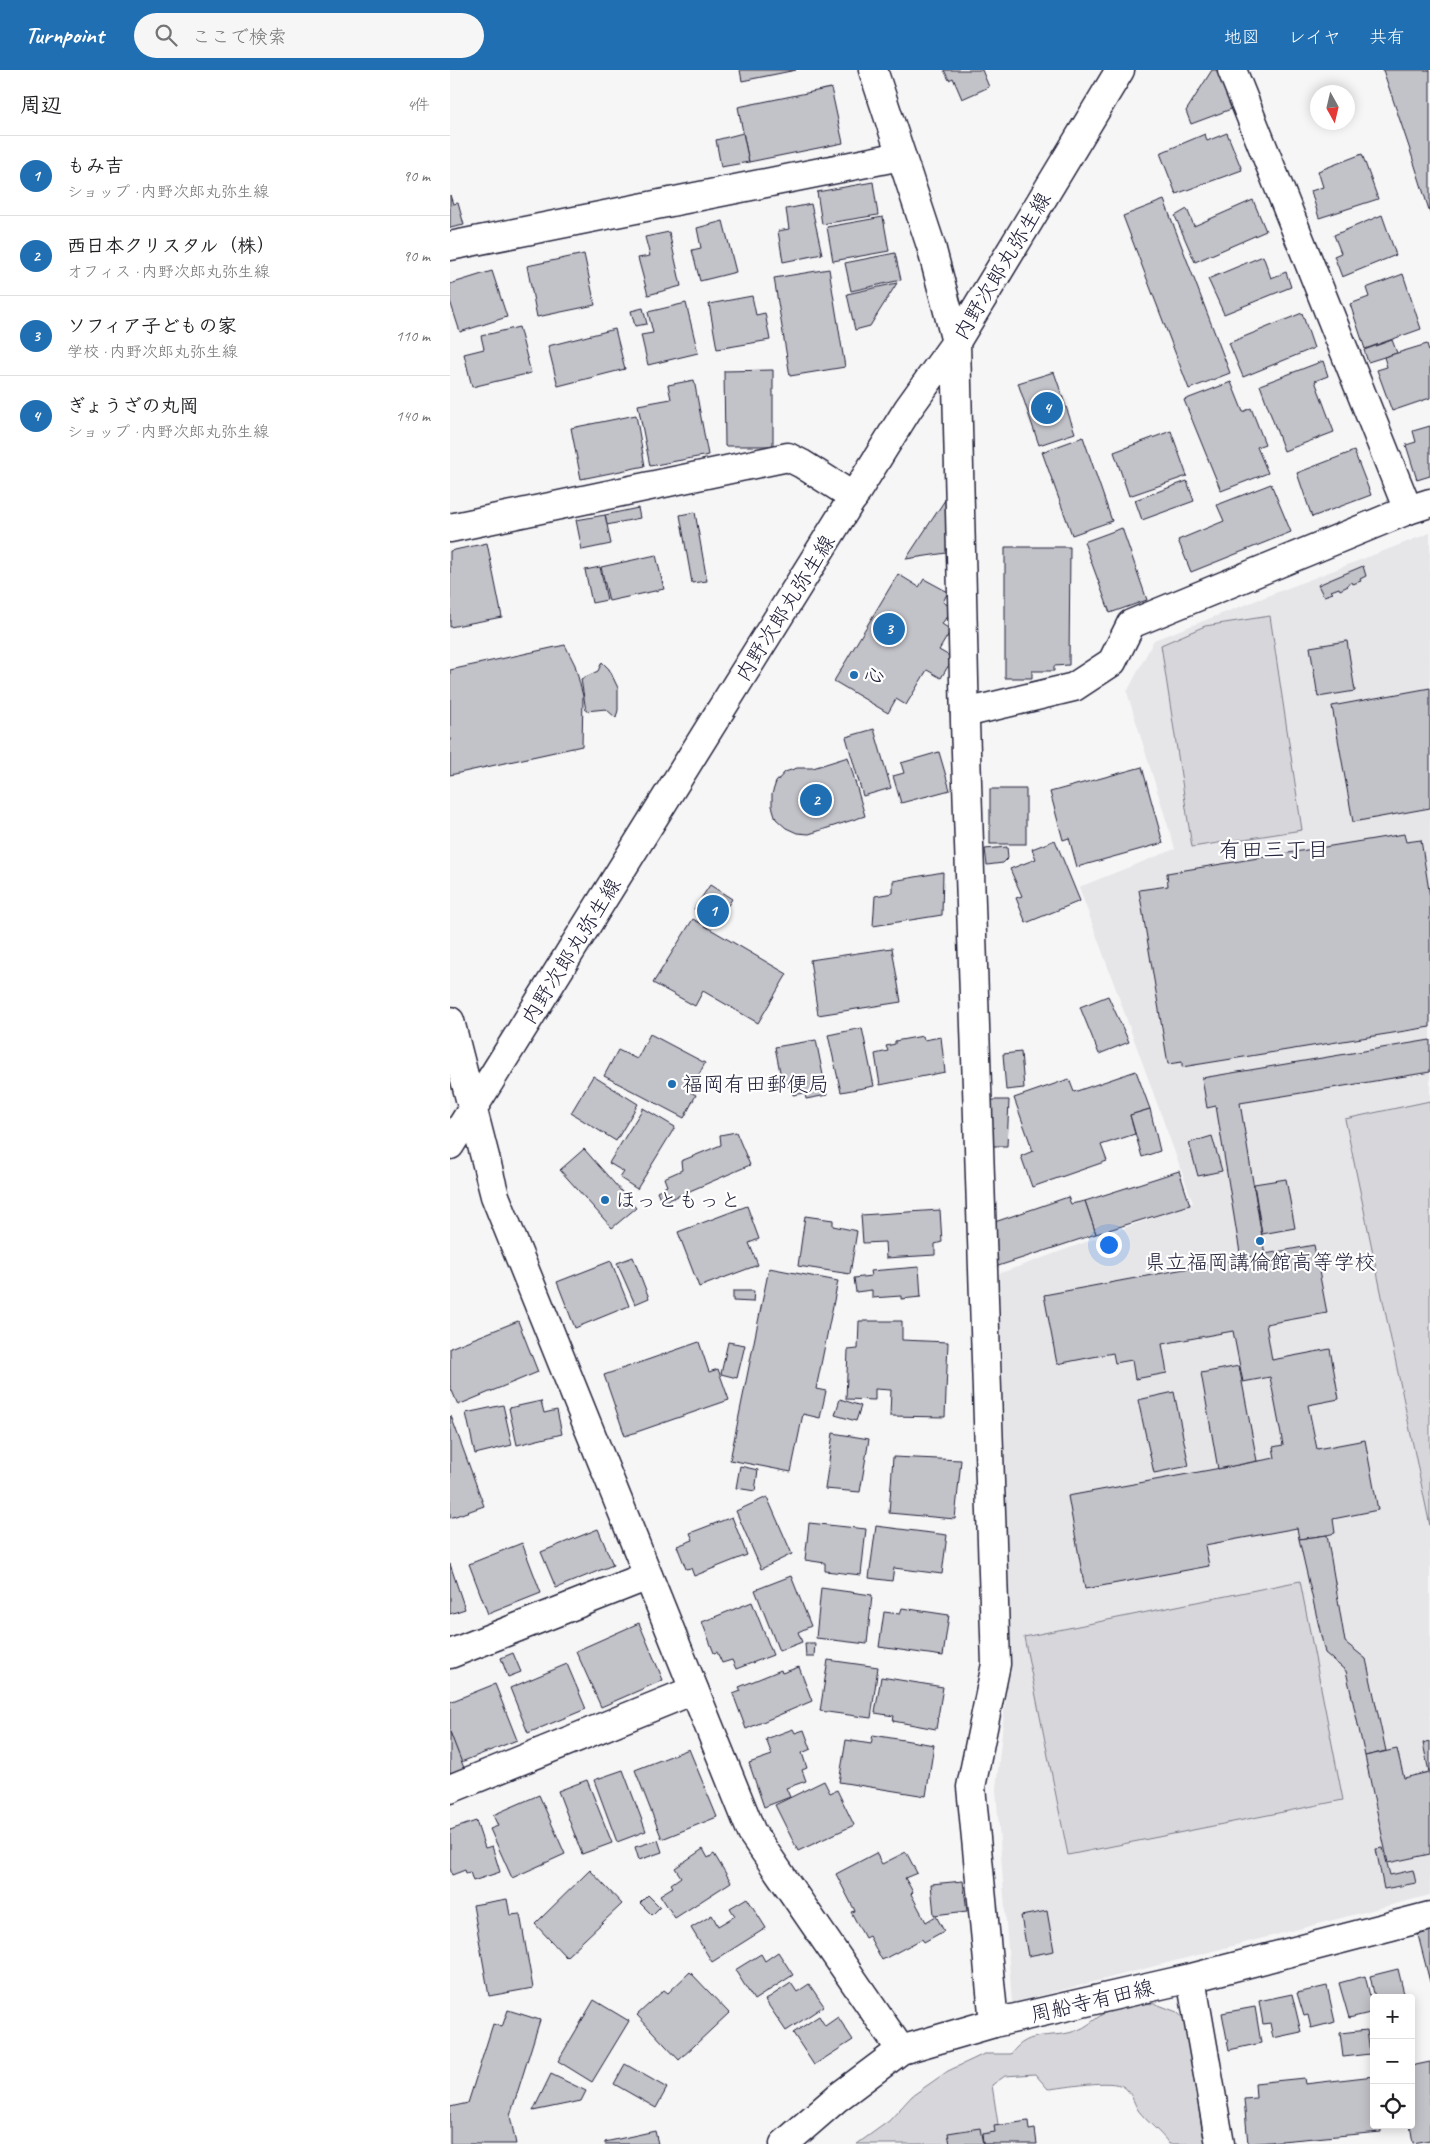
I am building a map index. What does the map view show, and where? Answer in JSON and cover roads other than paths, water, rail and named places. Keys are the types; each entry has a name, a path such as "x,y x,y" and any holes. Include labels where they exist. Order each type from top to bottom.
{"street":[{"path":"872,70 931,246 956,342 965,713 996,1664 971,1787 994,2023"},
{"name":"内野次郎丸弥生線","path":"450,1145 908,410 956,342 1120,70"},
{"path":"965,713 1074,686 1112,662 1131,624 1419,506 1232,70"},
{"path":"450,246 901,156"},
{"path":"450,528 788,458 802,464 854,497"},
{"path":"450,1021 496,1196 752,1833 901,2050"},
{"path":"450,1654 648,1576"},
{"path":"450,1789 694,1690"},
{"name":"周船寺有田線","path":"784,2144 837,2098 901,2050 994,2023 1191,1978 1430,1916"},
{"path":"1191,1978 1220,2144"}],"place":[{"name":"ぎょうざの丸岡","path":"1047,408"},
{"name":"ソフィア子どもの家","path":"889,629"},
{"name":"心","path":"854,675"},
{"name":"西日本クリスタル（株）","path":"816,800"},
{"name":"もみ吉","path":"713,911"},
{"name":"福岡有田郵便局","path":"672,1084"},
{"name":"ほっともっと","path":"605,1200"},
{"name":"県立福岡講倫館高等学校","path":"1260,1241"}],"district":[{"name":"有田三丁目","path":"1274,850"}]}
